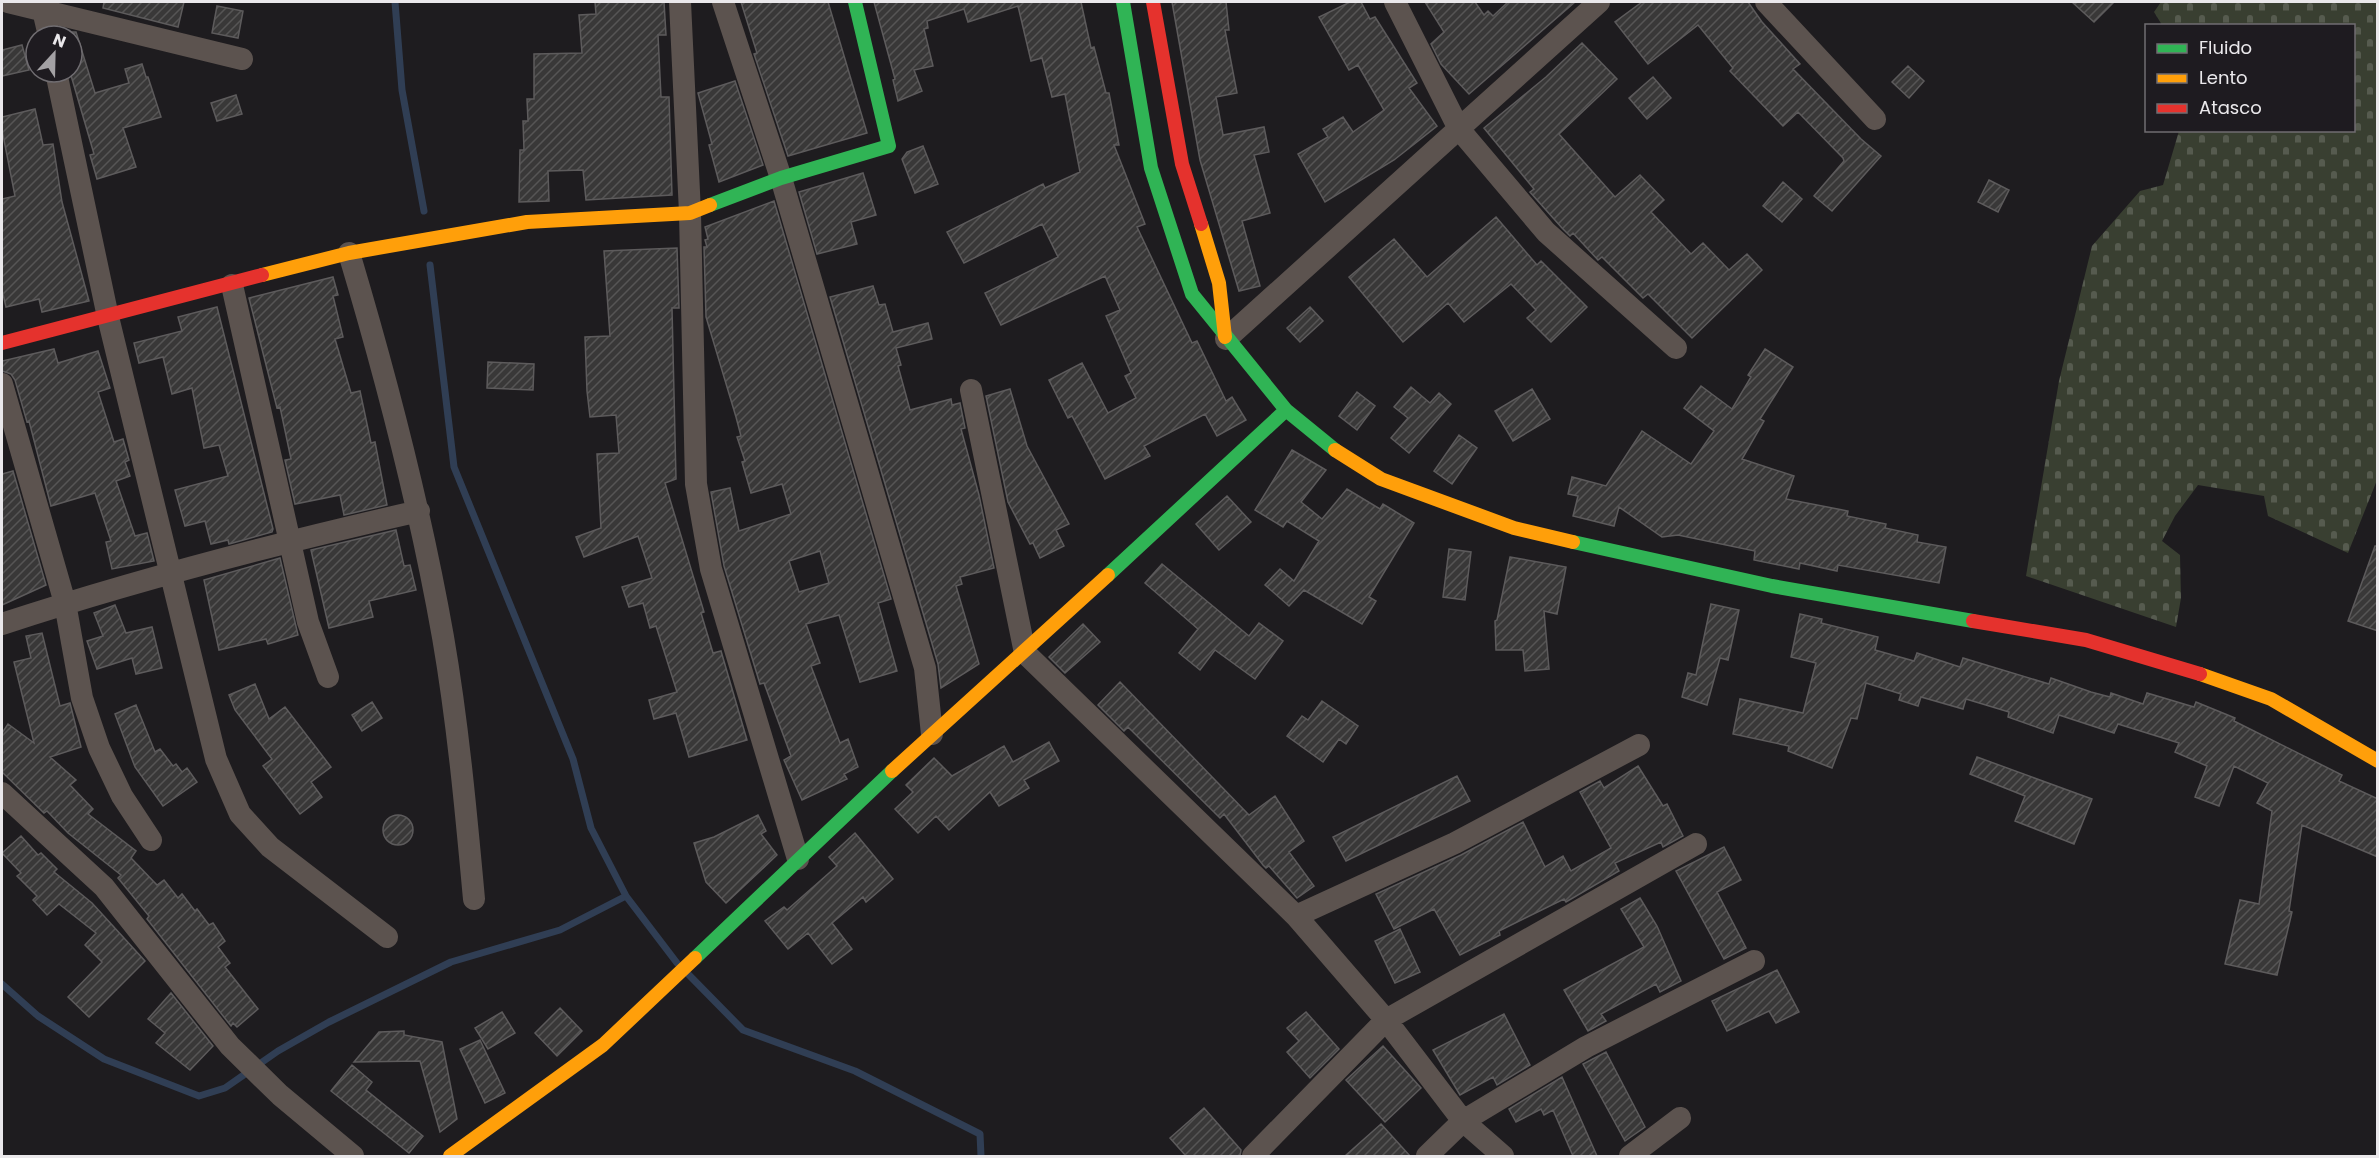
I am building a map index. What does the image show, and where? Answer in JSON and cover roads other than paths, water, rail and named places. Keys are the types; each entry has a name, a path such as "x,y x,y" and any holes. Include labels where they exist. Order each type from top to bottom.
{"street":[{"path":"8,2 242,59"},
{"path":"680,2 690,213 696,484 711,569 798,859"},
{"path":"723,2 781,178 925,668 932,734"},
{"path":"2,343 349,253 527,222 690,213 781,178 889,146 855,2"},
{"path":"1123,2 1151,168 1192,294 1226,339 1286,410 1328,446 1381,478 1514,528 1772,586 2086,640 2185,669 2271,699 2378,761"},
{"path":"1153,2 1182,164 1219,283 1226,339"},
{"path":"1395,2 1459,129 1546,232 1676,348"},
{"path":"1226,339 1599,2"},
{"path":"1766,2 1875,119"},
{"path":"43,10 46,24"},
{"path":"59,84 108,317 216,759 240,814 270,847 387,937"},
{"path":"349,253 387,381 419,511 443,639 462,769 474,899"},
{"path":"232,285 308,622 328,677"},
{"path":"2,384 65,603 82,698 99,748 122,796 151,840"},
{"path":"971,390 1025,653 1296,916 1386,1020 1463,1120 1503,1156"},
{"path":"450,1156 603,1045 932,734 1025,653 1286,410"},
{"path":"2,624 65,603 290,540 419,511"},
{"path":"1296,916 1455,843 1639,745"},
{"path":"2,793 104,887 230,1046 280,1095 353,1156"},
{"path":"1253,1156 1386,1020 1696,844"},
{"path":"1427,1156 1463,1120 1586,1047 1754,961"},
{"path":"1630,1156 1680,1118"}],"waterway":[{"path":"395,2 402,90 424,211"},
{"path":"430,265 454,467 573,759 591,828 626,896 677,963"},
{"path":"2,984 38,1016 104,1059 199,1096 225,1088 278,1051 329,1022 451,962 560,930 626,896"},
{"path":"689,975 743,1030 855,1071 980,1134 981,1156"}]}
